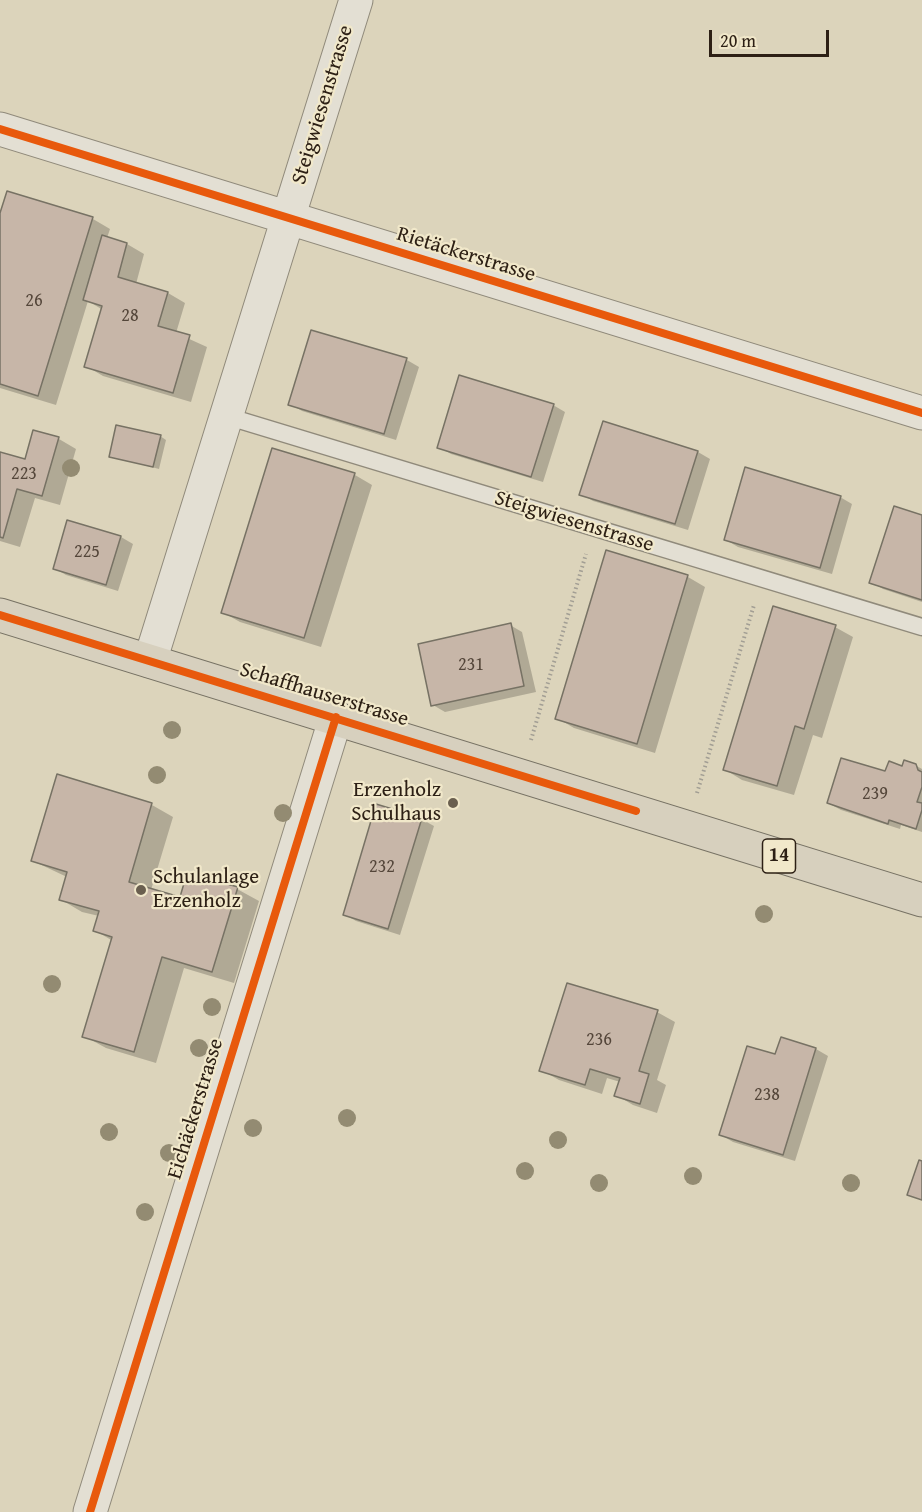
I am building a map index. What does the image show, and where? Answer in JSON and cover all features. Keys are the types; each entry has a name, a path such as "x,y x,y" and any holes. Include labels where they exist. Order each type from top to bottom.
{"main road":[{"name":"Schaffhauserstrasse","path":"0,615 922,900"}],"street":[{"name":"Steigwiesenstrasse","path":"150,661 356,0"},
{"name":"Rietäckerstrasse","path":"0,129 922,413"},
{"name":"Eichäckerstrasse","path":"90,1512 336,717"}],"lane":[{"name":"Steigwiesenstrasse","path":"226,416 922,627"}],"path":[{"path":"528,748 594,528"},
{"path":"695,800 762,579"}],"building":[{"path":"7,191 93,217 38,396 0,384 0,213"},
{"path":"102,235 127,243 118,277 168,292 158,326 190,335 173,393 84,367 102,306 83,300"},
{"path":"311,330 407,358 384,434 288,405"},
{"path":"459,375 554,404 531,477 437,448"},
{"path":"603,421 698,451 675,524 579,495"},
{"path":"116,425 161,435 153,467 109,457"},
{"path":"33,430 59,437 42,496 17,489 3,538 0,537 0,452 25,459"},
{"path":"272,448 355,473 304,638 221,613"},
{"path":"745,467 841,496 820,568 724,540"},
{"path":"894,506 922,515 922,600 869,583"},
{"path":"67,520 121,536 106,585 53,569"},
{"path":"606,550 688,575 637,744 555,719"},
{"path":"773,606 836,625 804,729 795,726 777,786 723,770"},
{"path":"511,623 524,686 431,706 418,644"},
{"path":"841,758 885,771 889,761 902,766 904,760 916,764 918,770 922,772 922,787 917,802 922,803 922,810 916,829 889,820 888,824 827,803"},
{"path":"57,774 152,803 129,882 180,897 187,873 238,887 212,972 162,957 134,1052 82,1037 112,937 93,931 99,911 59,900 67,872 31,861"},
{"path":"376,804 422,818 388,929 343,915"},
{"path":"567,983 658,1010 639,1071 649,1074 640,1104 614,1096 620,1078 590,1069 585,1085 539,1071"},
{"path":"781,1037 816,1048 783,1155 719,1135 747,1046 775,1054"},
{"path":"919,1160 922,1161 922,1200 907,1195"}],"cycle path":[{"path":"0,129 922,413"},
{"path":"0,615 636,811"},
{"path":"90,1512 336,717"}],"place":[{"name":"Erzenholz Schulhaus","path":"453,803"},
{"name":"Schulanlage Erzenholz","path":"141,890"}]}
